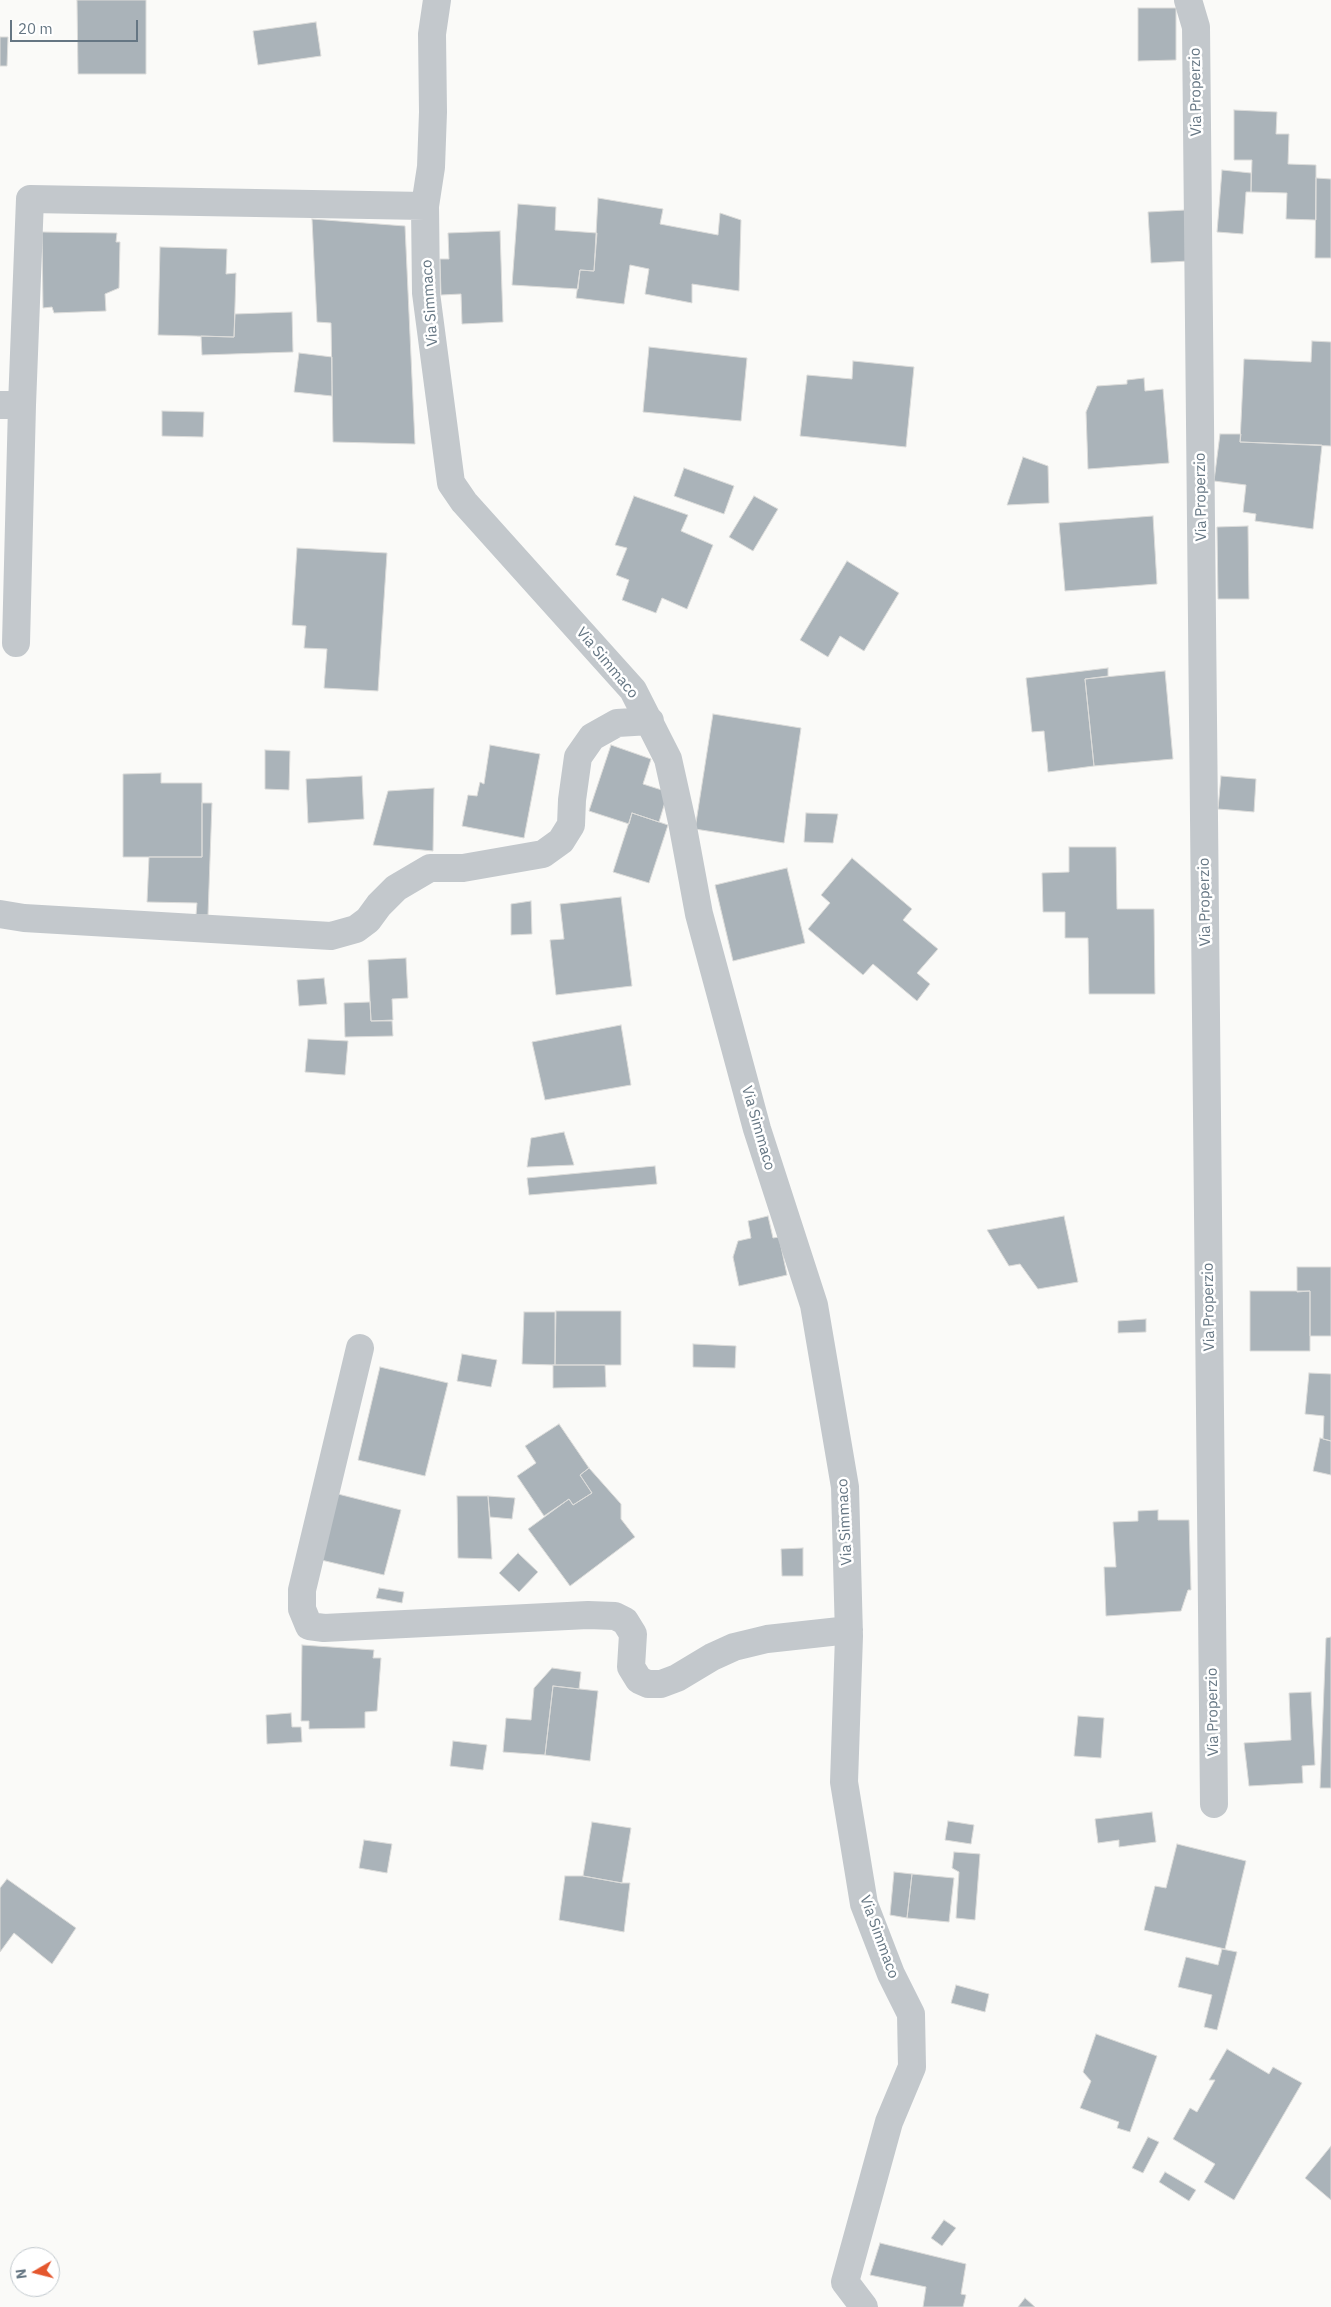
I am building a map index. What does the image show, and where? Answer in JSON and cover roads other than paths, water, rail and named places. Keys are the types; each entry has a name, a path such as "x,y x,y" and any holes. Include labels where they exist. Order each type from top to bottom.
{"street":[{"name":"Via Simmaco","path":"437,0 432,34 431,158 425,206 426,293 451,483 464,502 633,690 668,760 699,914 757,1129 814,1305 845,1487 849,1630 844,1782 864,1904 891,1974 910,2014 912,2067 889,2122 845,2282 864,2307"},
{"name":"Via Properzio","path":"1188,0 1196,27 1214,1804"},
{"path":"16,643 11,405 30,199 425,206"},
{"path":"0,914 24,918 331,936 356,929 368,920 379,905 396,888 430,868 463,868 543,854 561,841 571,825 572,800 578,757 592,737 617,723 650,721"},
{"path":"360,1348 302,1590 302,1609 309,1626 324,1628 615,1616 625,1621 632,1634 631,1667 639,1680 648,1684 661,1684 677,1678 712,1656 734,1647 767,1639 849,1630"}]}
